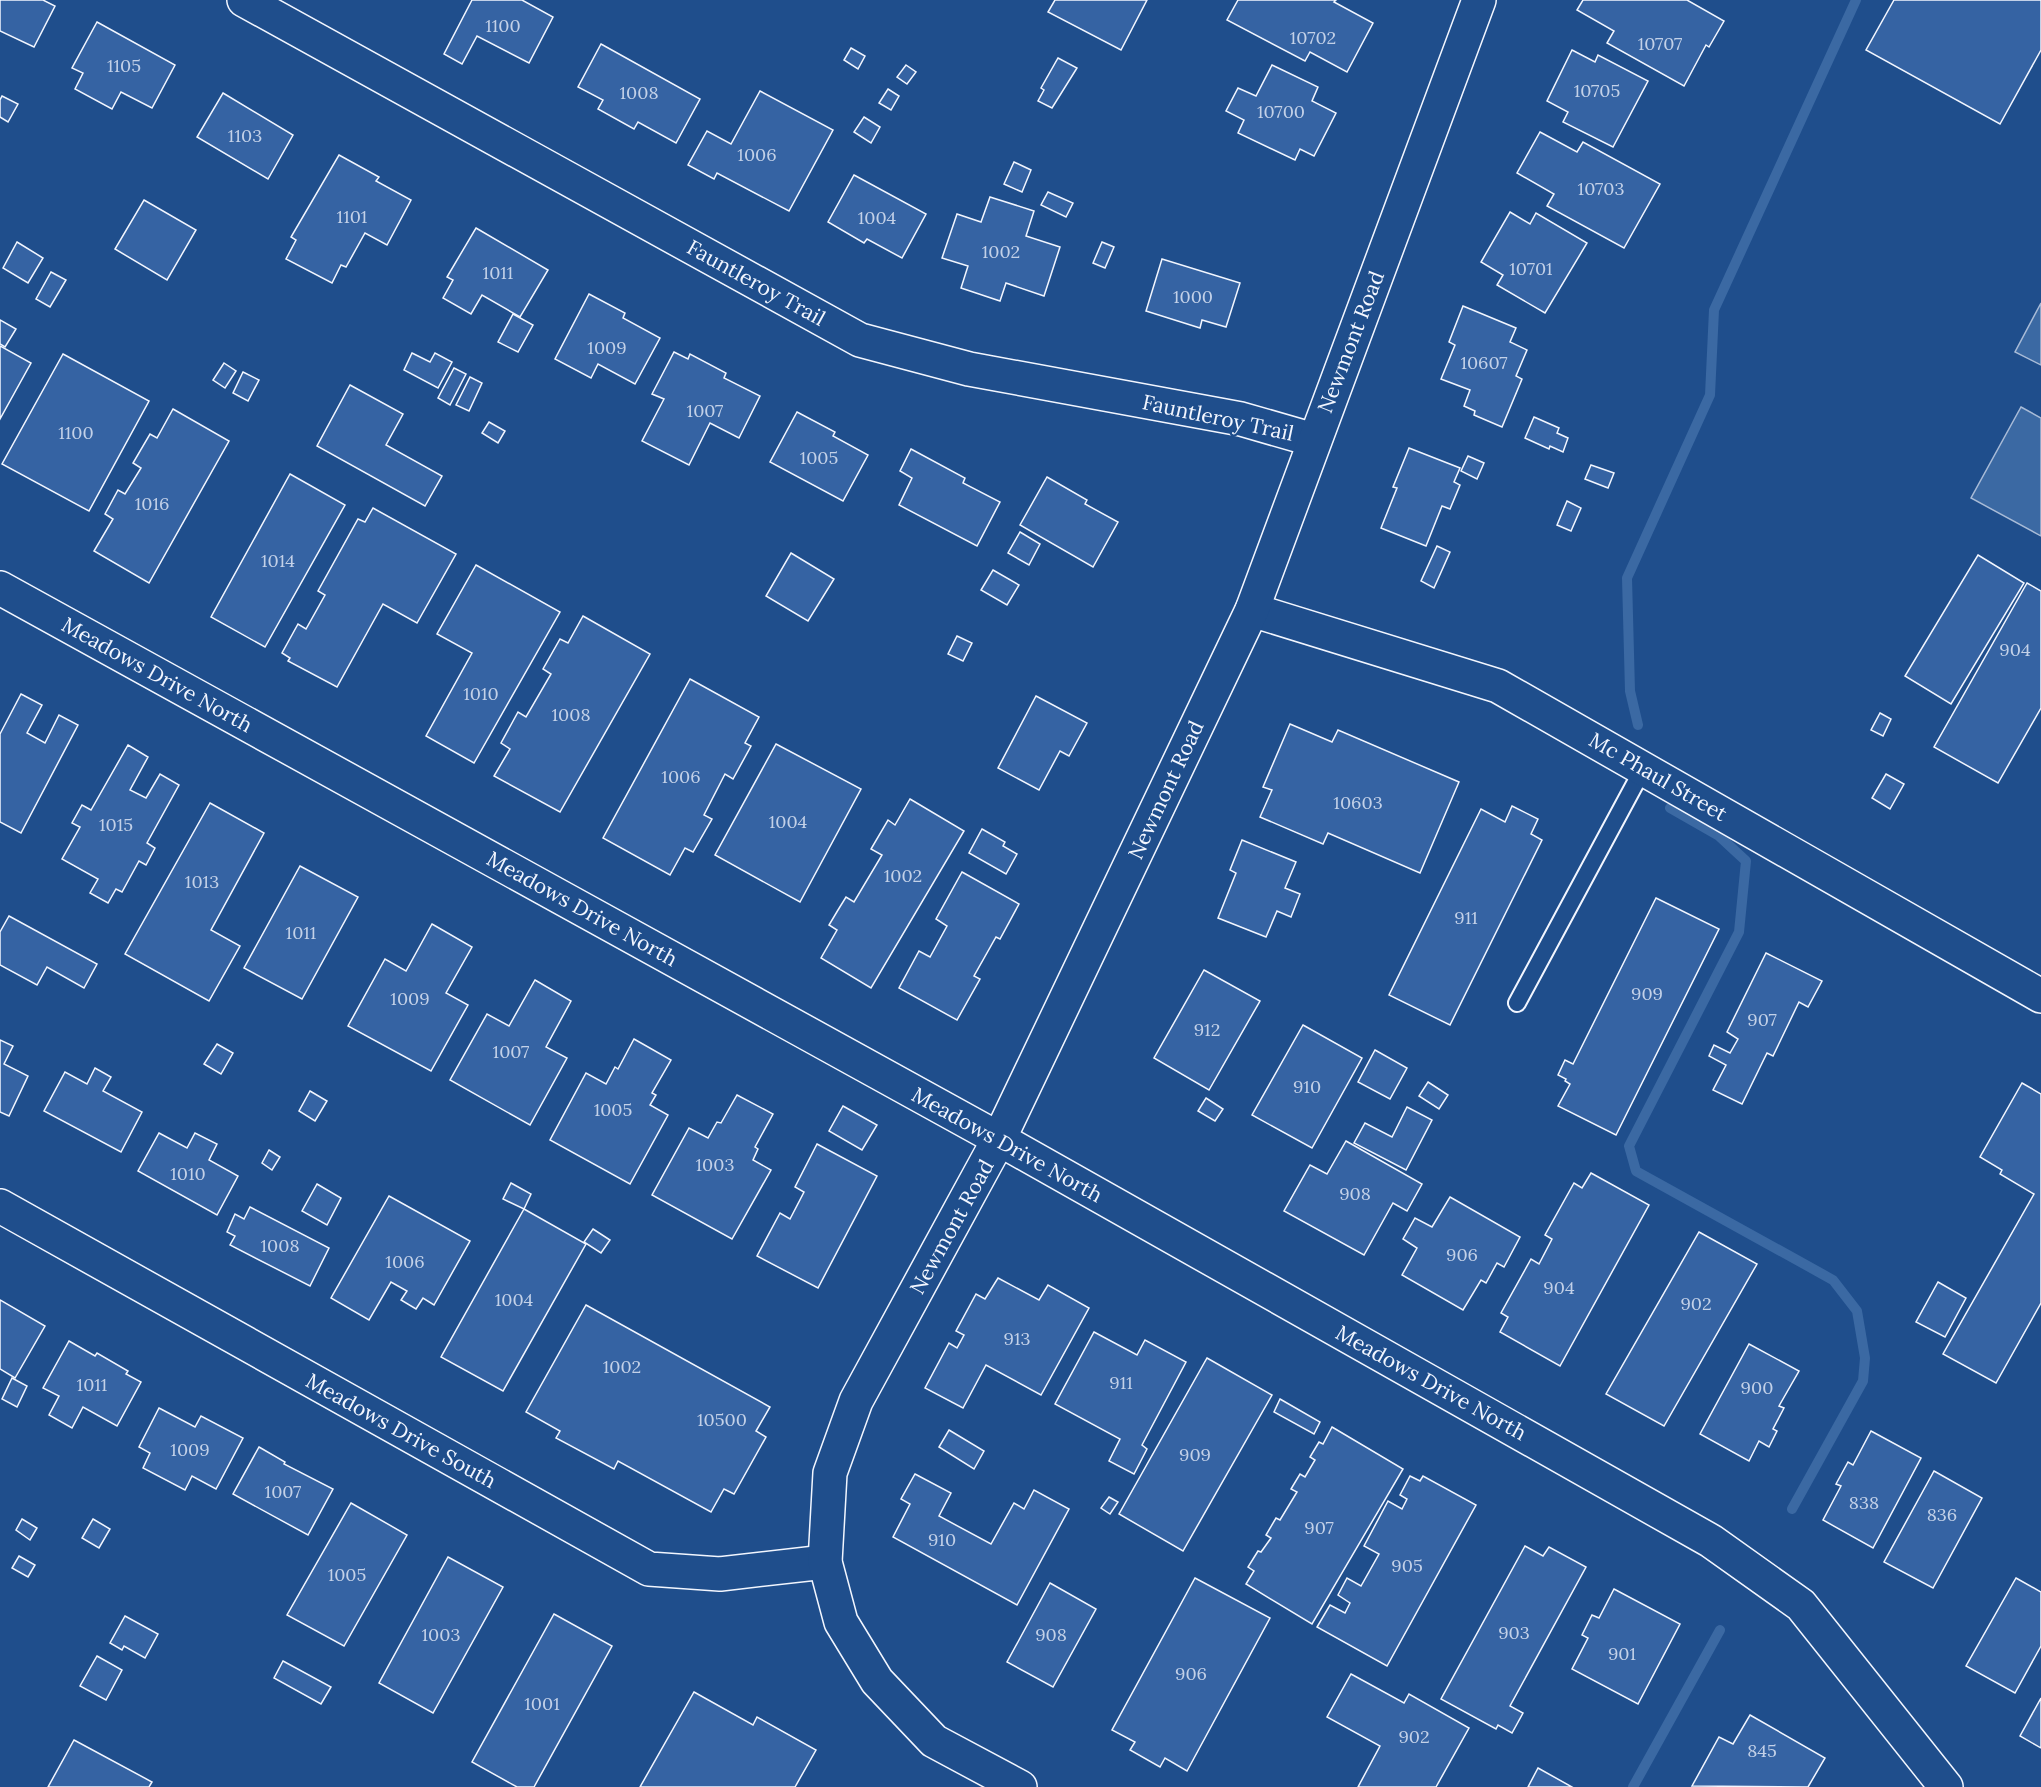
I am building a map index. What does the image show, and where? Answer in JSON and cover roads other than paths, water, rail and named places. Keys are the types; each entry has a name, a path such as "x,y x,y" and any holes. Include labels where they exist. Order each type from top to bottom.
{"street":[{"name":"Fauntleroy Trail","path":"244,0 860,340 969,369 1241,419 1314,440"},
{"name":"Newmont Road","path":"1020,1787 934,1741 877,1681 840,1622 825,1562 830,1473 856,1401 999,1139 1252,610 1479,0"},
{"name":"Meadows Drive North","path":"0,588 999,1139 1711,1541 1801,1605 1946,1787"},
{"name":"Mc Phaul Street","path":"1252,610 1498,687 2041,996"},
{"name":"Meadows Drive South","path":"0,1206 649,1569 720,1574 825,1562"}],"lane":[{"path":"1517,1003 1643,769"}],"water":[{"path":"2041,303 2041,365 2015,352"},
{"path":"2021,407 2041,418 2041,536 1971,498"}],"waterway":[{"path":"1638,725 1630,691 1627,578 1710,395 1714,310 1856,0"},
{"path":"1670,808 1719,836 1746,861 1739,932 1629,1146 1636,1171 1833,1280 1857,1311 1865,1358 1863,1381 1792,1509"},
{"path":"1633,1787 1720,1630"}]}
